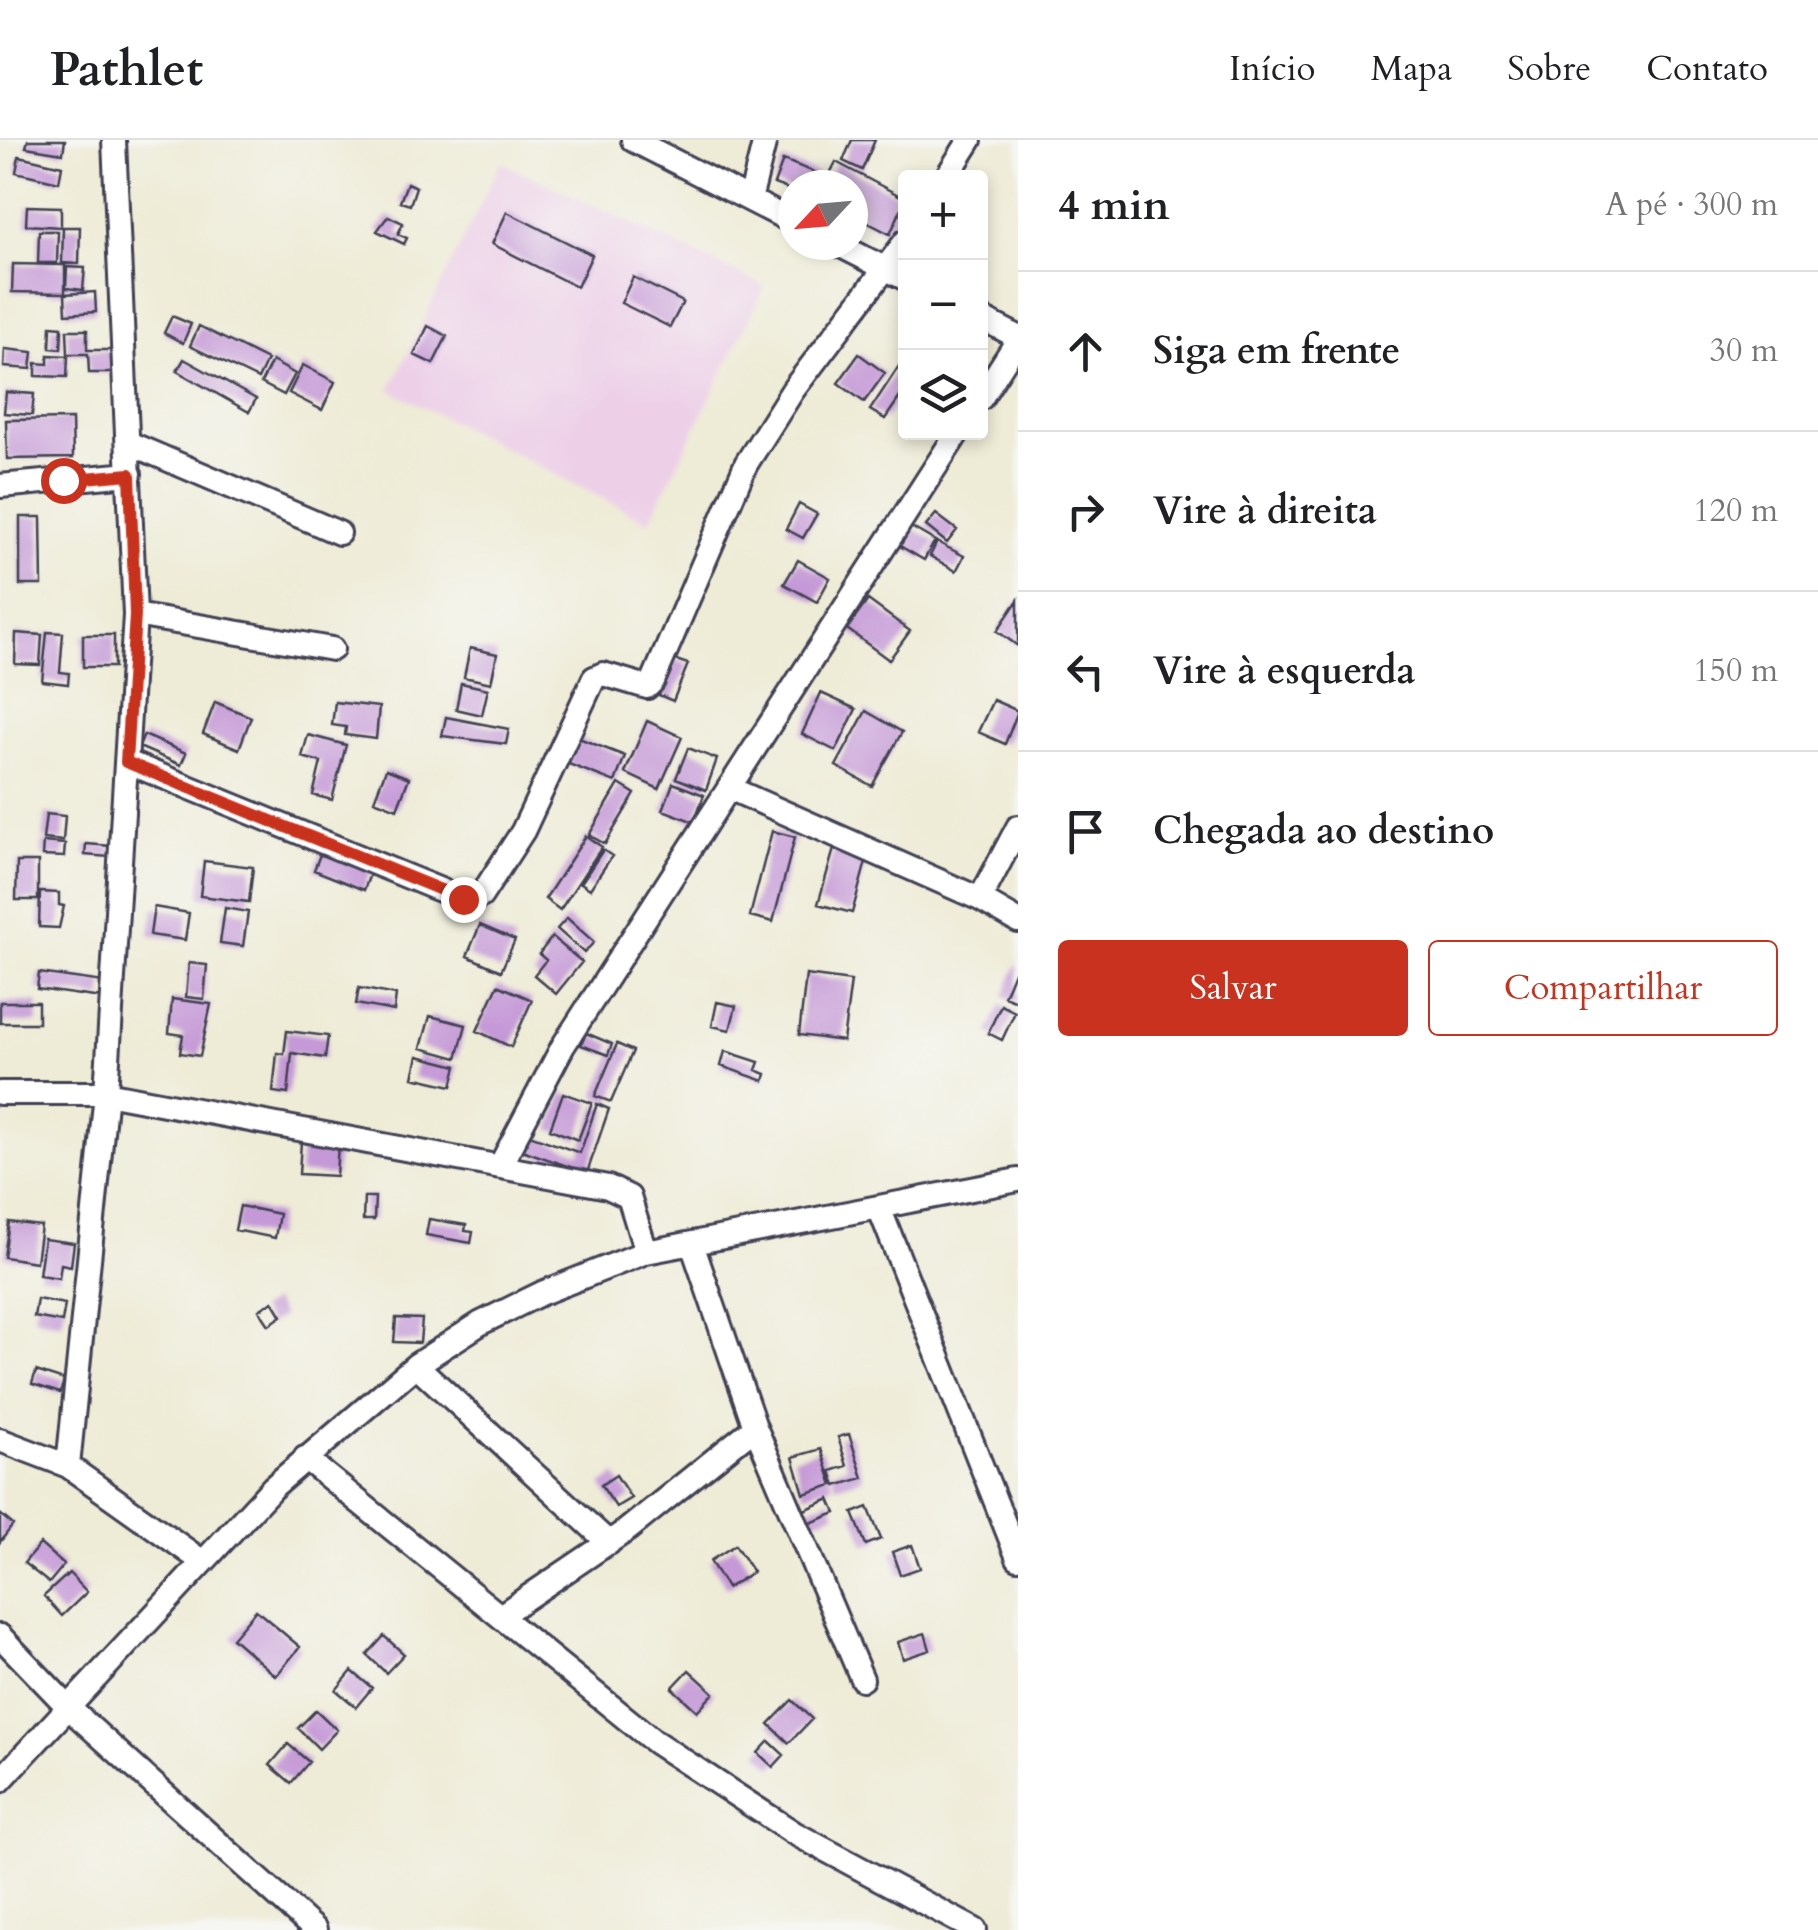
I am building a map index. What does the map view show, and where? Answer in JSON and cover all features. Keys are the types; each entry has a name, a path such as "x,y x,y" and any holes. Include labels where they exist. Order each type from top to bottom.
{"street":[{"path":"68,1466 106,1093 135,615 114,140"},
{"path":"633,140 778,214"},
{"path":"750,200 765,140"},
{"path":"951,170 970,140"},
{"path":"126,762 455,896 481,896 523,831 594,678 603,674 647,687 653,681 746,464 794,390 896,275 867,260"},
{"path":"988,322 1018,339 988,386"},
{"path":"501,1164 563,1046 953,440"},
{"path":"129,442 339,533"},
{"path":"0,486 130,474"},
{"path":"135,615 332,649"},
{"path":"729,788 980,898 1018,921"},
{"path":"980,898 1018,827"},
{"path":"0,1093 106,1093 608,1187 629,1197 646,1252"},
{"path":"0,1781 70,1708 116,1651 305,1458 416,1364 481,1323 542,1292 646,1252 693,1247 1018,1180"},
{"path":"880,1210 1006,1507 1018,1558"},
{"path":"693,1247 755,1428 862,1680"},
{"path":"416,1364 609,1543"},
{"path":"500,1616 609,1543 755,1428"},
{"path":"0,1440 68,1466 203,1562"},
{"path":"305,1458 671,1752 794,1832 975,1930"},
{"path":"0,1636 70,1708 315,1930"}],"shaded area":[{"path":"501,162 765,286 649,522 390,390"}],"building":[{"path":"28,140 65,140 63,153 26,147"},
{"path":"852,140 875,140 862,170 843,161"},
{"path":"19,156 62,166 59,182 16,172"},
{"path":"783,160 809,170 779,170"},
{"path":"836,162 851,170 832,170"},
{"path":"868,179 898,195 898,216 890,234 868,223"},
{"path":"407,183 416,187 410,205 400,202"},
{"path":"27,206 61,207 61,227 26,225"},
{"path":"507,212 592,255 577,287 492,244"},
{"path":"388,216 403,223 398,234 407,238 404,244 377,231"},
{"path":"63,227 80,227 79,264 62,263"},
{"path":"39,231 58,231 57,263 38,263"},
{"path":"13,264 65,265 65,293 12,292"},
{"path":"67,267 85,268 83,290 66,288"},
{"path":"633,277 683,302 670,327 621,303"},
{"path":"95,292 96,312 66,314 65,294"},
{"path":"172,316 191,324 183,343 164,333"},
{"path":"51,326 62,327 61,349 50,348"},
{"path":"199,326 267,360 258,379 190,346"},
{"path":"428,326 447,336 433,364 414,355"},
{"path":"67,330 87,330 87,350 117,350 118,373 89,373 88,354 68,354"},
{"path":"5,349 33,352 31,369 4,367"},
{"path":"859,354 885,373 864,402 838,383"},
{"path":"48,355 68,356 67,377 36,376 36,363 48,364"},
{"path":"184,359 256,399 249,412 177,371"},
{"path":"272,361 295,374 284,395 261,383"},
{"path":"303,365 335,382 322,410 289,393"},
{"path":"898,368 898,400 885,419 870,410"},
{"path":"6,392 34,394 32,415 4,413"},
{"path":"72,419 73,458 7,459 6,420"},
{"path":"799,504 817,514 803,538 786,529"},
{"path":"936,514 957,530 947,543 926,526"},
{"path":"20,517 41,517 42,585 20,585"},
{"path":"911,527 935,541 924,560 900,546"},
{"path":"937,542 964,556 956,571 930,556"},
{"path":"798,560 830,578 817,602 784,584"},
{"path":"868,600 910,631 889,660 847,629"},
{"path":"1018,600 1018,646 997,631"},
{"path":"47,632 63,633 60,672 69,673 68,684 42,681"},
{"path":"16,633 42,635 40,665 15,664"},
{"path":"83,635 114,635 114,667 83,667"},
{"path":"470,648 497,654 491,683 464,677"},
{"path":"673,659 688,664 673,701 659,695"},
{"path":"461,683 488,689 482,715 456,709"},
{"path":"821,693 856,709 836,751 802,734"},
{"path":"993,700 1018,711 1005,744 978,732"},
{"path":"215,702 251,717 239,749 203,734"},
{"path":"335,702 379,707 376,739 345,735 346,727 332,725"},
{"path":"866,711 902,732 872,786 836,766"},
{"path":"446,717 509,729 506,744 442,736"},
{"path":"647,721 682,737 659,789 625,773"},
{"path":"144,735 186,753 181,765 139,747"},
{"path":"308,735 346,745 332,800 313,795 321,762 302,757"},
{"path":"576,737 625,756 615,782 566,763"},
{"path":"688,748 717,759 706,790 676,778"},
{"path":"386,769 409,778 397,809 374,800"},
{"path":"673,783 704,795 694,822 663,810"},
{"path":"619,784 635,794 605,844 589,835"},
{"path":"46,814 65,816 63,841 43,839"},
{"path":"772,831 795,837 773,922 750,916"},
{"path":"586,836 602,847 560,910 545,899"},
{"path":"326,839 376,858 364,890 314,870"},
{"path":"43,842 65,844 64,857 42,856"},
{"path":"86,844 111,846 110,857 85,855"},
{"path":"834,849 867,858 852,913 818,904"},
{"path":"603,850 612,856 590,889 581,883"},
{"path":"204,861 253,867 249,902 200,896"},
{"path":"17,862 38,862 38,900 16,900"},
{"path":"40,892 59,893 59,905 64,906 59,928 39,927"},
{"path":"154,907 189,913 185,940 150,935"},
{"path":"225,908 248,912 243,946 220,943"},
{"path":"567,918 594,942 584,953 557,929"},
{"path":"480,925 515,940 501,971 467,956"},
{"path":"552,937 582,962 556,994 534,975 546,960 539,954"},
{"path":"1018,962 1018,1002 1004,996"},
{"path":"189,963 207,965 204,999 186,997"},
{"path":"39,973 104,982 102,998 37,989"},
{"path":"806,975 851,981 843,1041 799,1035"},
{"path":"498,985 532,1000 511,1047 477,1031"},
{"path":"359,988 396,995 394,1011 356,1004"},
{"path":"172,999 211,1004 200,1056 180,1053 183,1035 169,1033"},
{"path":"0,1002 38,1002 38,1023 0,1023"},
{"path":"717,1002 736,1006 730,1030 712,1026"},
{"path":"1001,1005 1015,1012 1002,1040 988,1033"},
{"path":"430,1016 466,1025 457,1058 421,1048"},
{"path":"287,1031 328,1036 325,1058 292,1053 288,1094 273,1092 277,1053 284,1054"},
{"path":"586,1033 612,1044 608,1055 581,1045"},
{"path":"617,1044 633,1051 611,1102 595,1096"},
{"path":"725,1051 759,1062 756,1070 766,1074 764,1081 721,1066"},
{"path":"418,1056 457,1066 452,1086 413,1077"},
{"path":"563,1093 592,1103 578,1140 550,1129"},
{"path":"597,1104 609,1109 587,1173 519,1149 524,1133 580,1153"},
{"path":"301,1141 338,1143 336,1176 299,1174"},
{"path":"364,1197 375,1197 374,1220 363,1220"},
{"path":"240,1206 279,1214 275,1238 235,1230"},
{"path":"429,1219 466,1225 465,1231 473,1232 471,1243 426,1235"},
{"path":"9,1222 41,1226 36,1262 4,1257"},
{"path":"44,1239 74,1243 71,1266 61,1264 59,1278 39,1275"},
{"path":"37,1299 65,1304 62,1322 34,1317"},
{"path":"273,1301 282,1316 269,1325 259,1310"},
{"path":"396,1318 422,1319 420,1343 394,1342"},
{"path":"36,1371 64,1380 60,1393 32,1384"},
{"path":"849,1434 863,1478 836,1486 831,1471 847,1466 838,1437"},
{"path":"821,1449 833,1485 804,1494 793,1457"},
{"path":"616,1475 631,1498 616,1507 601,1485"},
{"path":"830,1499 836,1513 808,1524 802,1511"},
{"path":"868,1507 881,1539 866,1545 853,1513"},
{"path":"0,1514 13,1525 0,1542"},
{"path":"40,1544 64,1565 49,1583 24,1563"},
{"path":"735,1545 753,1572 727,1588 710,1561"},
{"path":"912,1545 920,1568 900,1575 892,1552"},
{"path":"69,1573 87,1592 62,1616 44,1596"},
{"path":"256,1610 300,1647 276,1676 232,1638"},
{"path":"925,1633 930,1650 903,1659 898,1642"},
{"path":"384,1636 404,1654 386,1673 367,1655"},
{"path":"689,1670 714,1693 697,1711 672,1688"},
{"path":"352,1671 372,1688 356,1707 336,1690"},
{"path":"792,1700 812,1719 789,1743 769,1724"},
{"path":"316,1710 337,1730 319,1749 298,1728"},
{"path":"769,1741 784,1755 773,1767 758,1753"},
{"path":"288,1744 309,1762 291,1783 270,1765"}],"route":[{"path":"63,480 130,474 135,615 126,762 463,899"}]}
